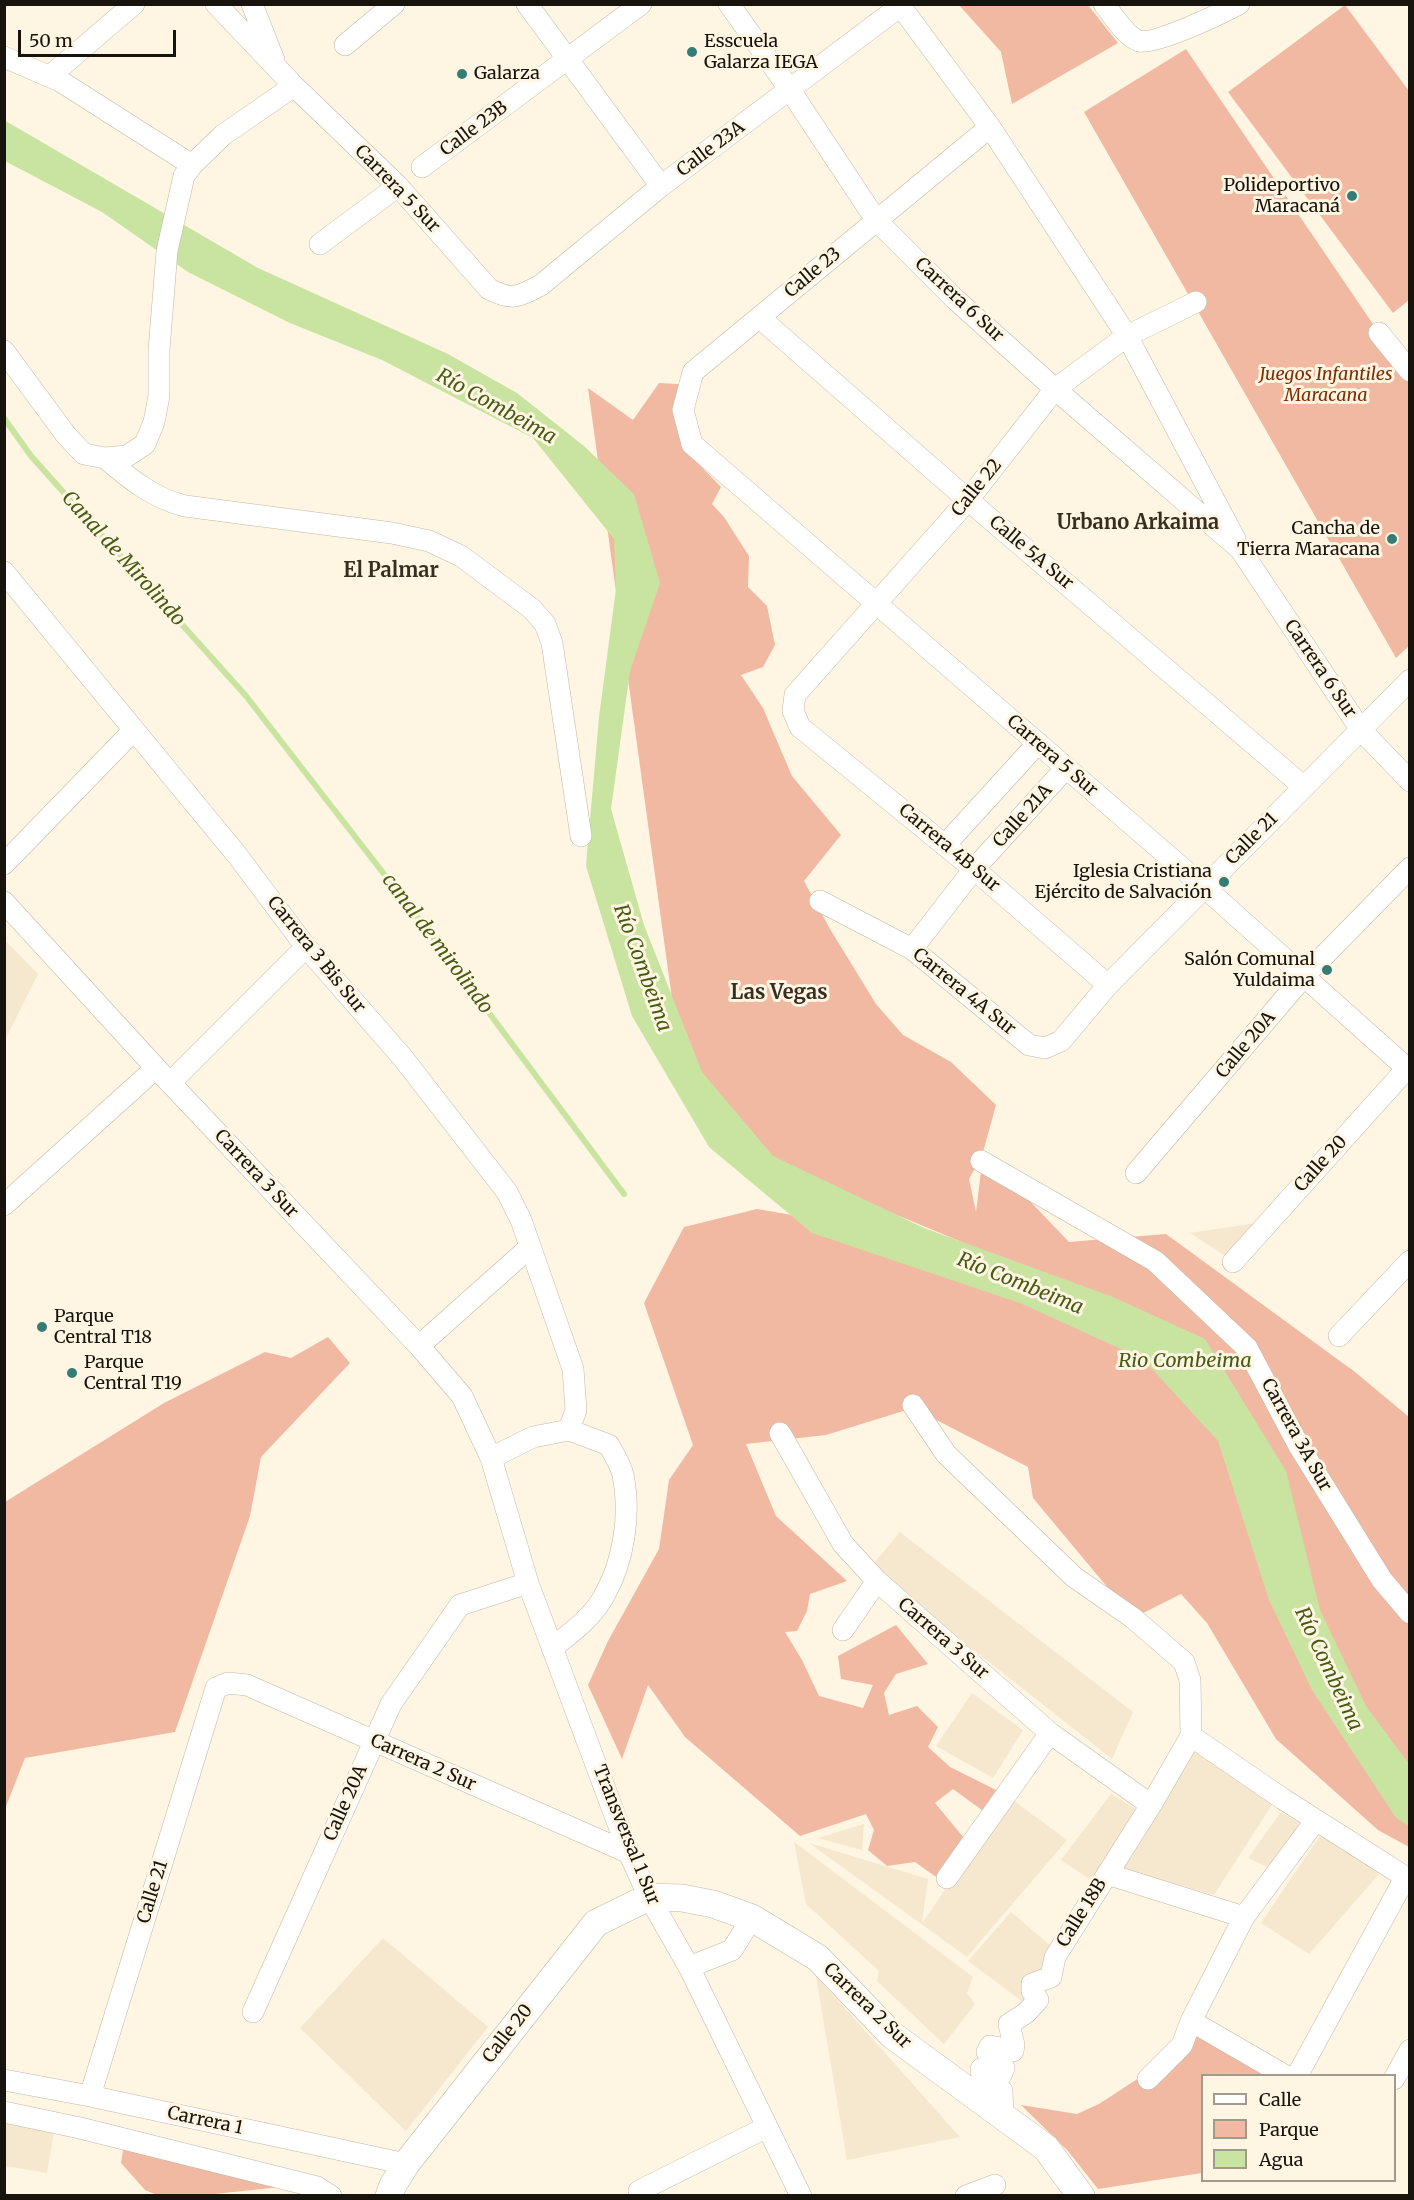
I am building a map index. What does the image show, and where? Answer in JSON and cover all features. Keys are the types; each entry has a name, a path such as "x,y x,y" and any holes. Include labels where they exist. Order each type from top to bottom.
{"main road":[{"name":"Carrera 2 Sur","path":"649,1897 682,1898 713,1904 752,1918 818,1958 892,2035 1046,2148 1081,2196"},
{"name":"Calle 20","path":"389,2196 406,2164 596,1923 649,1897"}],"street":[{"path":"50,76 134,4"},
{"name":"Carrera 5 Sur","path":"216,4 294,86 398,186 489,290 505,298 520,296"},
{"name":"Carrera 5 Sur","path":"252,4 278,69"},
{"path":"345,45 394,4"},
{"path":"527,4 661,186"},
{"name":"Calle 23B","path":"422,167 640,4"},
{"name":"Carrera 6 Sur","path":"729,4 790,90 876,220 956,299 1055,389 1240,549"},
{"path":"1104,4 1127,32 1139,41 1150,41 1167,36 1239,4"},
{"name":"Carrera 6 Sur","path":"901,5 990,127 1127,336 1240,549 1360,730 1410,781"},
{"name":"Calle 23A","path":"520,296 541,285 661,186 901,5"},
{"path":"4,57 50,76 188,170"},
{"path":"4,351 66,435 84,454 105,458 127,456 145,444 154,422 159,396 159,350 167,251 188,170 223,135 294,86"},
{"name":"Calle 23","path":"692,444 683,410 693,372 990,127"},
{"path":"320,244 398,186"},
{"name":"Calle 22","path":"793,711 795,695 968,500 1055,389 1127,336 1196,302"},
{"name":"Calle 5A Sur","path":"760,318 968,500 1304,787"},
{"path":"1378,333 1410,371"},
{"name":"Carrera 5 Sur","path":"692,444 1204,887 1409,1068"},
{"path":"105,458 144,489 164,501 185,506 392,532 429,541 461,556 532,609 545,624 552,643 581,836"},
{"name":"Carrera 3 Bis Sur","path":"4,572 237,855 306,947 403,1058 507,1192 521,1220 573,1368 576,1410 569,1430"},
{"name":"Calle 21","path":"1045,1048 1061,1041 1108,985 1410,680"},
{"name":"Carrera 4B Sur","path":"793,711 800,727 945,844 1108,985"},
{"path":"4,864 133,731"},
{"path":"945,844 1038,743"},
{"name":"Calle 21A","path":"912,949 974,869 1066,768"},
{"name":"Calle 20A","path":"1136,1173 1304,976 1410,868"},
{"name":"Carrera 4A Sur","path":"820,901 912,949 1029,1045 1045,1048"},
{"name":"Carrera 3 Sur","path":"4,902 163,1076 419,1346 462,1396 491,1458"},
{"path":"4,1205 163,1076 306,947"},
{"name":"Calle 20","path":"1233,1262 1409,1068"},
{"name":"Carrera 3A Sur","path":"981,1161 1155,1262 1247,1348 1299,1446 1382,1580 1410,1613"},
{"path":"419,1346 530,1247"},
{"path":"1339,1336 1410,1261"},
{"path":"914,1406 946,1454 1074,1577 1133,1618 1184,1662 1190,1680 1191,1736 1407,1879 1298,2074"},
{"path":"491,1458 533,1437 569,1430 609,1445 622,1473 627,1507 620,1556 604,1597 582,1624 552,1648"},
{"name":"Carrera 3 Sur","path":"780,1433 843,1544 877,1581 1050,1733 1151,1805"},
{"name":"Transversal 1 Sur","path":"491,1458 528,1583 629,1853 649,1897 689,1967 801,2196"},
{"path":"843,1630 877,1581"},
{"name":"Calle 20A","path":"253,2012 391,1704 460,1605 528,1583"},
{"name":"Carrera 2 Sur","path":"216,1688 228,1683 247,1685 629,1853"},
{"name":"Calle 21","path":"90,2096 216,1688"},
{"path":"947,1878 1050,1733"},
{"name":"Calle 18B","path":"1004,2118 1002,2091 982,2076 981,2069 1001,2075 1004,2068 987,2052 990,2046 1013,2051 1014,2045 1009,2024 1026,2013 1038,2000 1032,1991 1032,1984 1052,1977 1055,1957 1151,1805 1191,1736"},
{"path":"1148,2079 1182,2045 1191,2021 1244,1917 1316,1820"},
{"path":"1107,1874 1244,1917"},
{"path":"689,1967 732,1950 752,1918"},
{"path":"1191,2021 1283,2074"},
{"path":"1396,2077 1410,2050"},
{"name":"Carrera 1","path":"4,2080 90,2096 406,2164"},
{"name":"Carrera 1","path":"4,2112 80,2128 317,2187 331,2196"},
{"path":"639,2191 767,2127"},
{"path":"966,2196 995,2186"}],"shaded area":[{"path":"5,940 38,974 5,1040"},
{"path":"1257,1223 1227,1257 1190,1233"},
{"path":"900,1532 1133,1712 1112,1759 870,1568"},
{"path":"972,1693 1023,1730 993,1778 936,1746"},
{"path":"1196,1744 1273,1803 1214,1895 1117,1867"},
{"path":"1111,1794 1136,1809 1097,1884 1061,1860"},
{"path":"1009,1797 1067,1840 967,1957 809,1843 928,1879 922,1923"},
{"path":"1281,1812 1314,1832 1286,1875 1248,1858"},
{"path":"864,1824 862,1850 818,1838"},
{"path":"1322,1833 1379,1874 1309,1954 1261,1923"},
{"path":"794,1842 973,1977 967,1993 975,2004 944,2044 877,1981 879,1971 806,1904"},
{"path":"1011,1912 1052,1947 1027,2005 968,1961"},
{"path":"383,1938 488,2027 406,2131 300,2028"},
{"path":"816,1976 960,2137 847,2160"},
{"path":"4,2122 54,2131 47,2173 5,2166"}],"green space":[{"path":"959,5 1088,5 1118,43 1012,104 1001,52"},
{"name":"Polideportivo Maracaná","path":"1345,5 1409,91 1409,300 1393,313 1228,92"},
{"name":"Juegos Infantiles Maracana","path":"1186,49 1409,377 1410,645 1396,658 1084,112"},
{"path":"659,383 679,384 684,449 721,487 712,504 724,517 749,556 748,587 767,606 775,645 763,667 741,675 763,708 792,776 841,835 804,881 830,929 876,1004 903,1035 951,1062 996,1105 983,1152 1069,1242 1166,1234 1355,1372 1409,1417 1409,1847 1378,1830 1276,1739 1207,1623 1181,1594 1133,1618 1033,1498 1028,1467 913,1408 826,1435 746,1444 776,1516 847,1581 810,1594 807,1611 797,1631 785,1632 802,1660 819,1696 863,1708 873,1685 841,1679 838,1656 896,1625 928,1664 896,1674 884,1693 889,1715 917,1706 938,1727 928,1747 950,1767 998,1791 986,1813 953,1789 935,1803 964,1838 946,1884 915,1862 887,1866 868,1850 874,1830 866,1814 800,1836 685,1737 648,1685 622,1759 588,1685 608,1641 659,1549 669,1480 693,1445 644,1303 684,1227 757,1209 969,1245 762,1154 680,1057 588,388 633,420","holes":["983,1154 976,1212 969,1179"]},
{"path":"328,1337 350,1363 261,1457 250,1516 175,1732 25,1758 5,1809 5,1502 164,1403 265,1352 291,1358"},
{"path":"1195,2031 1277,2074 1201,2074 1201,2173 1098,2189 1068,2151 1021,2105 1077,2114 1099,2104 1142,2076"},
{"path":"124,2144 300,2185 205,2195 157,2195 145,2190 121,2163"}],"water":[{"name":"Rio Combeima","path":"4,120 258,268 448,354 517,393 584,446 634,494 660,583 630,671 611,809 644,925 702,1072 773,1156 924,1228 1113,1297 1205,1339 1286,1471 1320,1610 1366,1706 1409,1764 1409,1826 1396,1818 1312,1690 1269,1600 1218,1441 1143,1359 1020,1303 812,1233 709,1147 632,1016 586,866 599,717 616,589 614,539 533,438 382,360 290,323 188,272 102,212 5,161"}],"waterway":[{"name":"canal de mirolindo","path":"4,418 31,456 246,696 422,923 624,1194"}],"place":[{"name":"Esscuela Galarza IEGA","path":"692,52"},
{"name":"Galarza","path":"462,74"},
{"name":"Polideportivo Maracaná","path":"1352,196"},
{"name":"Cancha de Tierra Maracana","path":"1392,539"},
{"name":"Iglesia Cristiana Ejército de Salvación","path":"1224,882"},
{"name":"Salón Comunal Yuldaima","path":"1327,970"},
{"name":"Parque Central T18","path":"42,1327"},
{"name":"Parque Central T19","path":"72,1373"}],"district":[{"name":"Urbano Arkaima","path":"1138,523"},
{"name":"El Palmar","path":"391,571"},
{"name":"Las Vegas","path":"779,993"}],"water label":[{"name":"Río Combeima","path":"496,407"},
{"name":"Canal de Mirolindo","path":"123,559"},
{"name":"Río Combeima","path":"642,968"},
{"name":"Río Combeima","path":"1020,1284"},
{"name":"Río Combeima","path":"1328,1669"}]}
